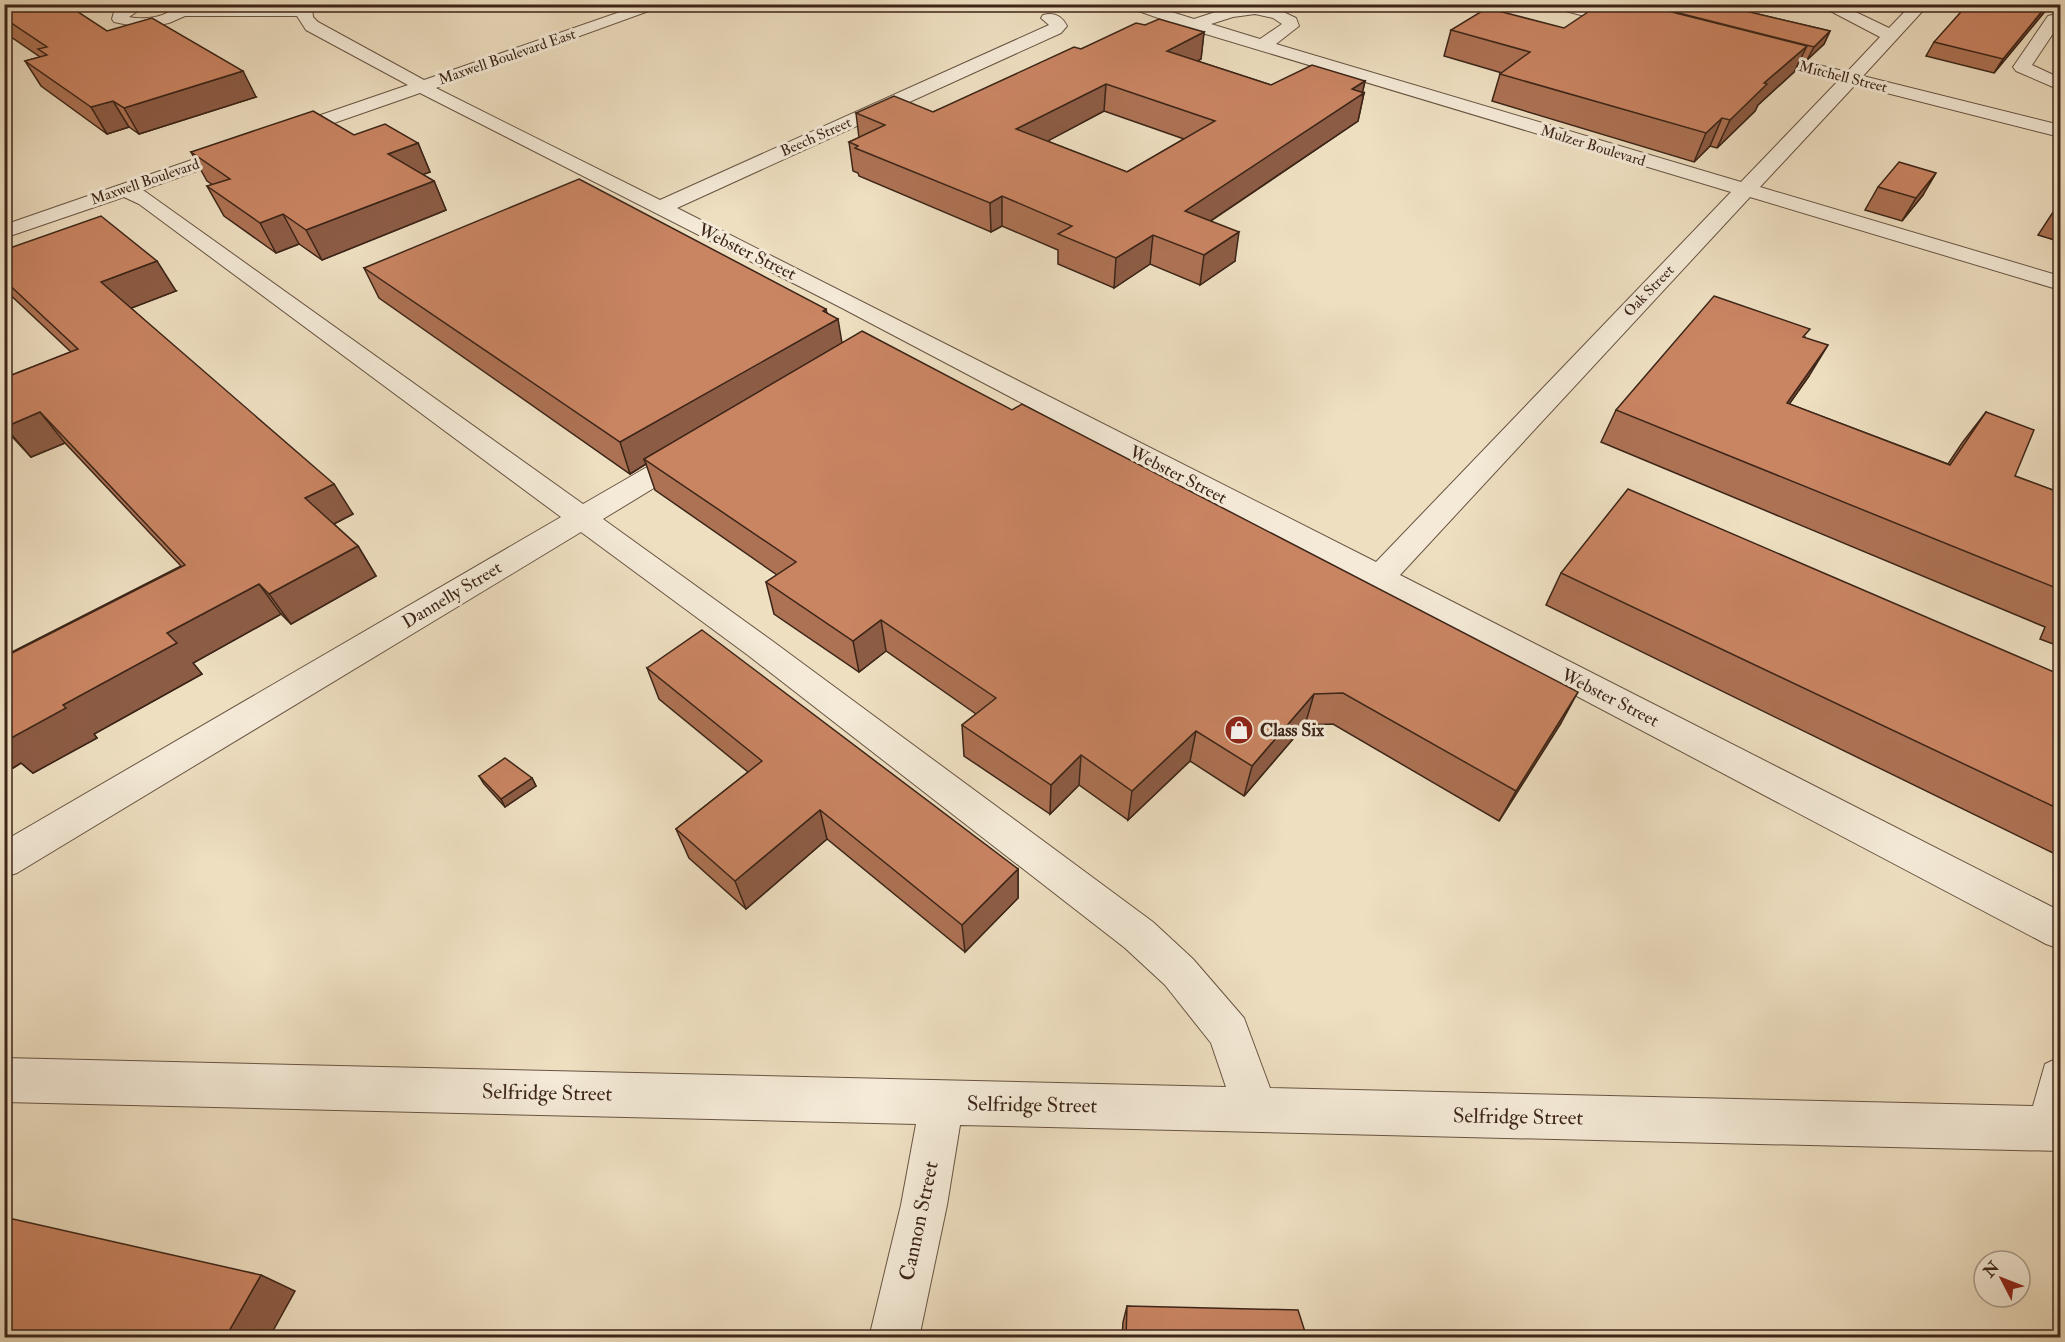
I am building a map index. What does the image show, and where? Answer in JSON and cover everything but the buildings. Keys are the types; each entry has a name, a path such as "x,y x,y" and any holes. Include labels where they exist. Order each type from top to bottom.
{"street":[{"path":"140,4 125,10 120,15 120,19 131,22 150,22 170,17 183,8 313,8"},
{"name":"Maxwell Boulevard East","path":"422,86 660,4"},
{"name":"Mulzer Boulevard","path":"1127,4 2061,283"},
{"path":"1826,4 1891,36"},
{"name":"Oak Street","path":"1379,579 1921,4"},
{"path":"1564,5 1647,27"},
{"name":"Webster Street","path":"313,8 305,18 312,26 443,99 900,329 2061,931"},
{"path":"1195,25 1234,8 1269,10 1283,15 1290,21 1291,26 1285,32 1262,45"},
{"name":"Beech Street","path":"659,208 1056,29 1059,26 1057,22 1049,18"},
{"path":"2061,18 2054,19 2022,67 2047,81 2061,85"},
{"name":"Mitchell Street","path":"1737,50 2061,131"},
{"name":"Maxwell Boulevard","path":"4,232 422,86"},
{"path":"125,189 146,200 760,648 1139,934 1179,972 1229,1032 1255,1110"},
{"path":"869,347 900,329"},
{"name":"Dannelly Street","path":"4,861 716,438"},
{"path":"2056,1129 2061,1079"},
{"name":"Selfridge Street","path":"4,1080 2056,1129"},
{"name":"Cannon Street","path":"894,1338 924,1205 942,1103"}],"place":[{"name":"Class Six","path":"1239,730"}]}
